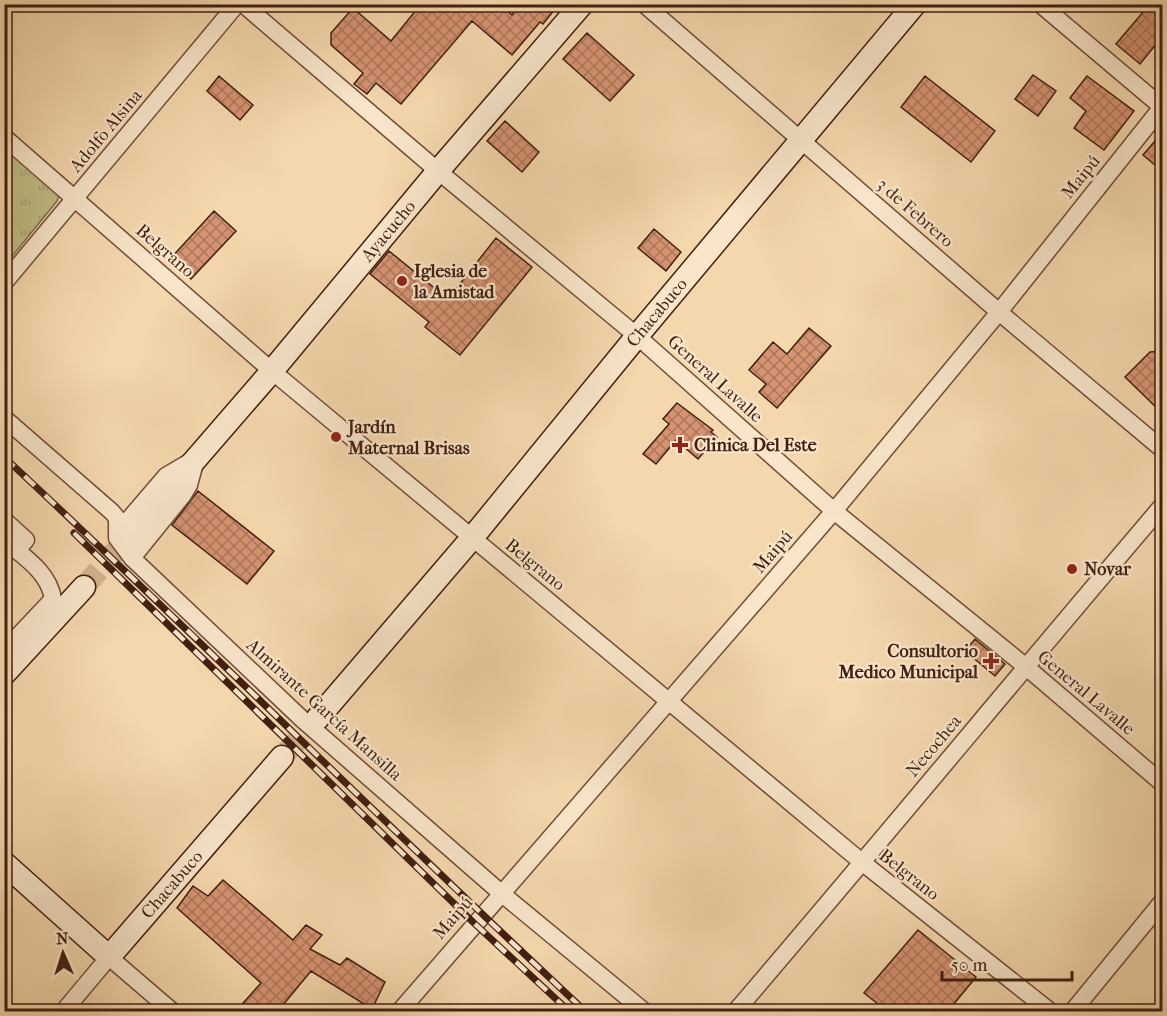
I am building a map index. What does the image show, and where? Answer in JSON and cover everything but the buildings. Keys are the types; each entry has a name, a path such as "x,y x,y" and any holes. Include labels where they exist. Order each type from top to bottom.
{"street":[{"name":"Adolfo Alsina","path":"4,283 237,4"},
{"name":"General Lavalle","path":"243,4 438,171 637,336 834,511 1025,666 1162,783"},
{"name":"Ayacucho","path":"132,558 183,495 189,484 196,458 272,372 438,171 582,4"},
{"name":"3 de Febrero","path":"644,4 999,312 1162,449"},
{"name":"Chacabuco","path":"310,719 400,622 472,538 637,336 915,4"},
{"path":"1040,4 1162,107"},
{"name":"Maipú","path":"399,1011 834,511 999,312 1162,107"},
{"name":"Belgrano","path":"4,137 272,372 863,863 1051,1011"},
{"name":"Almirante García Mansilla","path":"4,418 112,512 124,534 120,543 132,558 501,893 645,1011"},
{"path":"124,534 196,458"},
{"name":"Necochea","path":"735,1011 863,863 1025,666 1162,507"},
{"path":"4,520 26,540 10,545"},
{"path":"10,545 40,571 51,587 53,599 19,635 11,667"},
{"path":"11,667 84,587"},
{"name":"Chacabuco","path":"63,1011 282,757"},
{"path":"7,872 173,1011"},
{"path":"1072,1011 1162,902"}],"green space":[{"path":"5,143 60,193 57,201 5,265"}],"tunnel":[{"path":"84,587 130,535"},
{"path":"282,757 317,719"}],"railway":[{"path":"4,457 586,1012"},
{"path":"74,533 475,924 570,1012"}],"place":[{"name":"Iglesia de la Amistad","path":"402,281"},
{"name":"Jardín Maternal Brisas","path":"336,437"},
{"name":"Clinica Del Este","path":"680,445"},
{"name":"Novar","path":"1072,569"},
{"name":"Consultorio Medico Municipal","path":"991,661"}]}
